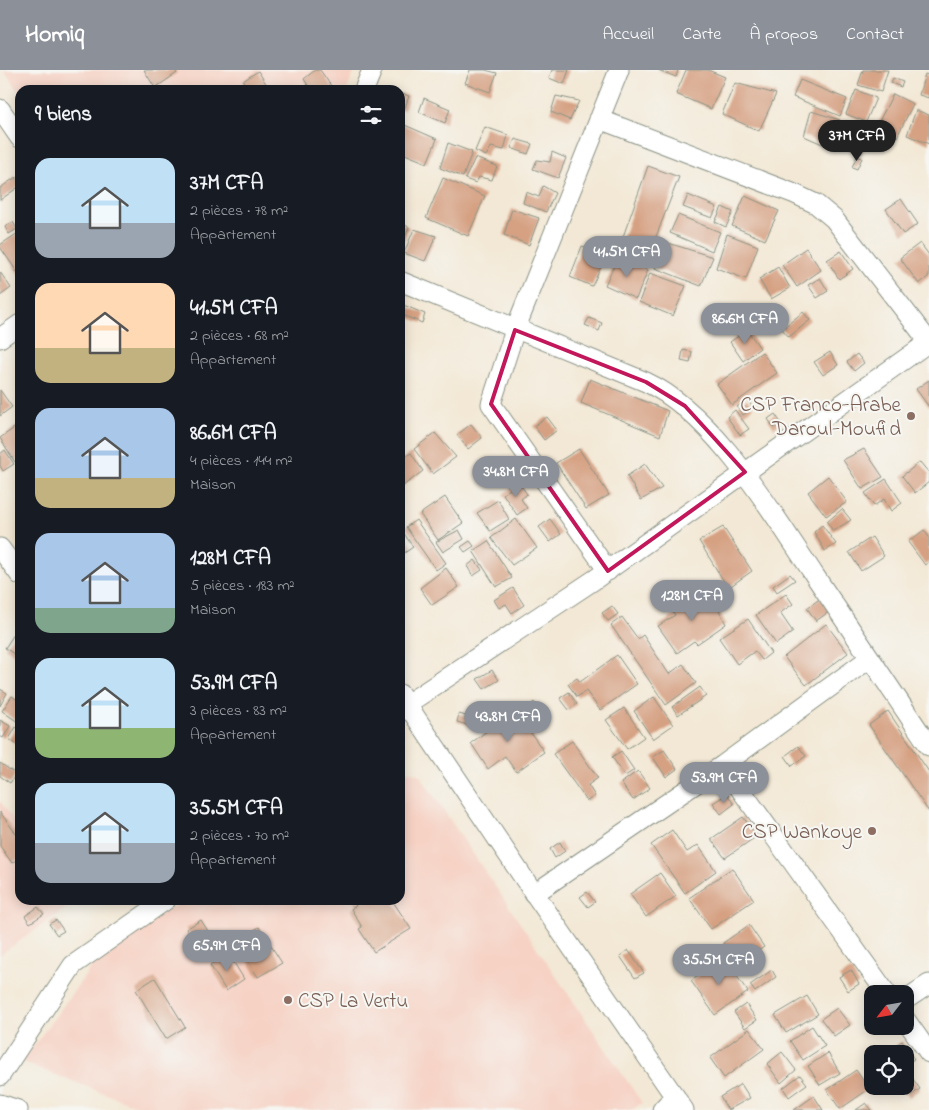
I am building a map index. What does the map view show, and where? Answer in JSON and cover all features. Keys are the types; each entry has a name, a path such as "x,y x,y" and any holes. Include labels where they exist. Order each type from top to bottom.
{"street":[{"path":"366,85 372,70"},
{"path":"608,571 491,404 515,330 618,70"},
{"path":"0,109 15,131"},
{"path":"405,701 608,571 929,342 834,219 816,204 795,194 599,118"},
{"path":"405,283 666,391 685,406 745,472 929,746"},
{"path":"0,338 15,328"},
{"path":"0,548 15,568"},
{"path":"534,894 723,765 870,658"},
{"path":"405,707 534,894 674,1106"},
{"path":"723,765 881,985"},
{"path":"0,1076 73,965 159,905"},
{"path":"914,994 929,984"},
{"path":"914,1032 929,1053"},
{"path":"0,1104 18,1110"}],"highlighted area":[{"path":"515,330 646,382 685,406 745,472 608,571 491,404"}],"shaded area":[{"path":"4,70 355,70 349,85 15,86"},
{"path":"405,770 419,774 642,1103 632,1110 148,1110 22,1062 101,954 176,905 405,905"},
{"path":"0,801 15,822 15,905 71,905 0,955"}],"building":[{"path":"144,70 175,70 177,73 159,85 153,85"},
{"path":"315,70 320,70 330,85 308,85 304,79"},
{"path":"470,70 485,70 497,73 490,92 465,83"},
{"path":"552,70 569,70 564,84 549,78"},
{"path":"658,70 678,70 676,77"},
{"path":"686,70 708,70 725,77 711,109 676,94"},
{"path":"863,70 888,70 881,92 858,85"},
{"path":"258,71 267,85 245,85 243,81"},
{"path":"925,74 929,75 929,98 919,95"},
{"path":"893,78 903,82 901,87 891,83"},
{"path":"800,80 847,99 840,116 793,97"},
{"path":"735,83 776,94 759,131 722,114"},
{"path":"856,90 876,98 866,122 846,114"},
{"path":"893,94 913,104 897,137 876,127"},
{"path":"405,95 409,96 405,107"},
{"path":"556,96 579,101 570,120 551,112"},
{"path":"424,98 450,109 445,123 419,112"},
{"path":"916,110 929,115 929,144 907,135"},
{"path":"811,111 840,120 827,146 804,136"},
{"path":"846,121 871,134 861,154 837,141"},
{"path":"405,125 437,139 427,163 405,154"},
{"path":"485,127 508,135 504,150 491,147 486,156 475,151"},
{"path":"515,139 532,144 528,154 511,148"},
{"path":"448,143 472,152 463,177 440,168"},
{"path":"552,152 566,158 558,178 533,169 537,160 550,162"},
{"path":"857,156 862,158 857,169 852,167"},
{"path":"475,158 497,166 492,180 479,177 476,183 465,179"},
{"path":"648,166 679,177 647,260 619,248"},
{"path":"15,178 15,190 0,200 0,188"},
{"path":"443,178 485,196 468,236 426,218"},
{"path":"543,186 555,193 546,212 523,203 526,192 539,197"},
{"path":"688,195 717,207 712,218 683,207"},
{"path":"745,196 779,211 765,240 732,226"},
{"path":"901,199 918,224 903,234 886,209"},
{"path":"722,207 733,212 726,227 715,222"},
{"path":"512,209 539,218 529,245 504,235"},
{"path":"678,215 720,232 712,251 670,233"},
{"path":"13,222 15,230 9,234 5,227"},
{"path":"405,225 409,227 405,238"},
{"path":"414,229 436,236 425,261 405,253"},
{"path":"727,234 758,246 746,279 716,268"},
{"path":"15,235 15,269 0,247 0,245"},
{"path":"665,242 713,257 701,286 655,268"},
{"path":"920,243 929,255 929,276 919,284 900,258"},
{"path":"582,246 607,254 592,286 570,277"},
{"path":"806,248 821,270 797,287 782,265"},
{"path":"841,251 853,269 839,279 827,260"},
{"path":"618,257 648,270 636,299 605,285"},
{"path":"778,267 790,288 771,299 759,279"},
{"path":"0,272 11,288 0,296"},
{"path":"650,273 686,286 673,316 639,302"},
{"path":"820,278 828,291 817,298 808,285"},
{"path":"405,306 425,314 422,323 405,316"},
{"path":"803,312 810,320 789,337 782,329"},
{"path":"740,315 747,326 734,334 727,323"},
{"path":"589,318 602,323 599,331 585,325"},
{"path":"747,330 760,348 743,361 730,342"},
{"path":"683,350 692,352 690,363 681,361"},
{"path":"762,352 777,373 732,405 717,384"},
{"path":"830,352 838,365 823,375 814,362"},
{"path":"857,354 864,363 854,371 847,362"},
{"path":"590,379 668,411 660,436 581,403"},
{"path":"929,380 929,407 916,389"},
{"path":"0,390 12,407 0,416"},
{"path":"747,399 753,408 743,415 737,407"},
{"path":"735,410 749,429 740,435 727,417"},
{"path":"775,414 781,423 774,428 768,419"},
{"path":"547,417 557,430 544,440 534,426"},
{"path":"471,424 482,438 468,449 457,435"},
{"path":"15,428 15,462 0,438"},
{"path":"435,433 456,457 433,474 414,449"},
{"path":"579,449 609,495 586,509 556,463"},
{"path":"864,449 883,477 862,489 843,460"},
{"path":"5,450 14,464 3,471 0,466 0,454"},
{"path":"411,453 423,471 405,484 405,457"},
{"path":"920,462 929,473 929,482 915,493 902,476"},
{"path":"645,464 662,488 641,500 627,476"},
{"path":"828,476 847,502 826,516 808,492"},
{"path":"886,479 902,503 891,511 884,499 874,506 865,493"},
{"path":"519,483 527,494 521,499 527,508 517,515 503,494"},
{"path":"445,497 463,523 438,540 420,514"},
{"path":"498,500 509,519 490,531 477,513"},
{"path":"842,509 851,520 833,531 827,522"},
{"path":"516,519 537,548 512,565 491,538"},
{"path":"550,519 561,534 550,542 539,527"},
{"path":"416,520 446,563 436,570 406,527"},
{"path":"822,525 836,544 825,551 814,532"},
{"path":"723,527 752,571 728,588 699,541"},
{"path":"459,530 464,539 443,552 436,542"},
{"path":"924,530 929,537 929,562 925,565 908,542"},
{"path":"405,535 413,547 405,553"},
{"path":"872,537 884,556 861,571 849,552"},
{"path":"470,541 474,546 465,552 461,547"},
{"path":"488,541 512,578 496,587 473,551"},
{"path":"475,560 482,570 473,576 467,566"},
{"path":"446,568 459,587 432,605 420,588"},
{"path":"790,574 795,580 777,592 773,586"},
{"path":"513,588 524,605 512,613 506,604 499,608 494,600"},
{"path":"692,594 698,605 711,594 726,624 697,644 694,641 677,653 658,626 675,615 671,609"},
{"path":"786,594 793,604 780,613 793,632 776,644 756,615"},
{"path":"821,598 830,611 816,621 807,608"},
{"path":"612,606 618,614 608,621 602,613"},
{"path":"622,617 638,639 643,635 669,674 683,664 696,683 666,705 611,625"},
{"path":"748,619 771,653 762,660 755,651 737,664 719,638"},
{"path":"826,624 848,653 806,685 784,657"},
{"path":"15,633 15,655 5,648"},
{"path":"617,655 637,684 600,710 586,691 577,697 568,684 577,678 580,682"},
{"path":"492,670 499,680 484,689 477,679"},
{"path":"700,687 706,696 678,715 672,707"},
{"path":"0,689 7,693 0,706"},
{"path":"569,692 577,704 569,710 560,698"},
{"path":"12,696 15,698 15,720 2,711"},
{"path":"654,697 673,725 653,739 634,711"},
{"path":"534,702 542,714 531,721 524,710"},
{"path":"624,708 644,737 627,749 606,720"},
{"path":"515,710 544,752 516,772 505,756 488,769 471,743"},
{"path":"888,711 929,772 929,812 869,725"},
{"path":"459,714 473,718 471,726 457,722"},
{"path":"0,720 10,726 3,738 0,736"},
{"path":"15,729 15,743 9,739"},
{"path":"572,741 598,778 588,785 595,796 587,801 553,754"},
{"path":"798,746 806,756 792,766 785,756"},
{"path":"664,750 677,769 666,777 653,757"},
{"path":"621,751 634,770 625,776 612,757"},
{"path":"0,763 15,773 10,783 0,776"},
{"path":"638,771 650,788 633,800 621,783"},
{"path":"727,794 734,804 721,814 713,803"},
{"path":"0,812 15,832 15,861 12,863 0,846"},
{"path":"743,817 757,836 725,858 711,839"},
{"path":"672,830 687,852 698,845 716,871 685,893 651,845"},
{"path":"560,842 565,851 555,858 550,849"},
{"path":"732,868 754,900 711,929 689,898"},
{"path":"660,873 676,896 646,917 630,894"},
{"path":"587,892 595,902 588,907 580,897"},
{"path":"395,905 411,929 374,952 359,929 362,927 351,909 356,906"},
{"path":"38,907 44,914 30,923 25,916"},
{"path":"56,920 64,931 57,935 49,924"},
{"path":"201,920 215,942 200,952 186,929"},
{"path":"749,925 764,947 738,965 723,943"},
{"path":"259,927 282,963 258,977 236,942"},
{"path":"628,950 644,973 635,978 620,956"},
{"path":"228,953 244,979 226,991 210,965"},
{"path":"724,958 748,992 715,1015 691,981"},
{"path":"772,970 776,977 755,992 750,985"},
{"path":"851,970 859,984 848,991 839,977"},
{"path":"155,978 185,1027 166,1039 136,990"},
{"path":"807,996 818,1014 786,1033 775,1015"},
{"path":"746,1004 757,1020 745,1028 734,1012"},
{"path":"837,1008 850,1025 834,1036 821,1019"},
{"path":"812,1026 825,1046 803,1060 790,1041"},
{"path":"749,1029 764,1049 724,1078 710,1058"},
{"path":"902,1041 905,1045 896,1045"},
{"path":"782,1052 796,1070 781,1083 767,1064"},
{"path":"828,1053 840,1073 820,1085 808,1066"},
{"path":"856,1070 864,1082 864,1092 840,1109 827,1090"},
{"path":"800,1075 807,1084 789,1097 783,1088"},
{"path":"914,1081 920,1089 914,1093"},
{"path":"741,1084 750,1098 728,1110 720,1097"},
{"path":"814,1096 823,1110 794,1110"},
{"path":"866,1103 872,1110 856,1110"}],"place":[{"name":"CSP Franco-Arabe Daroul-Moufid","path":"911,416"},
{"name":"CSP Wankoye","path":"872,831"},
{"name":"CSP La Vertu","path":"288,1000"}]}
